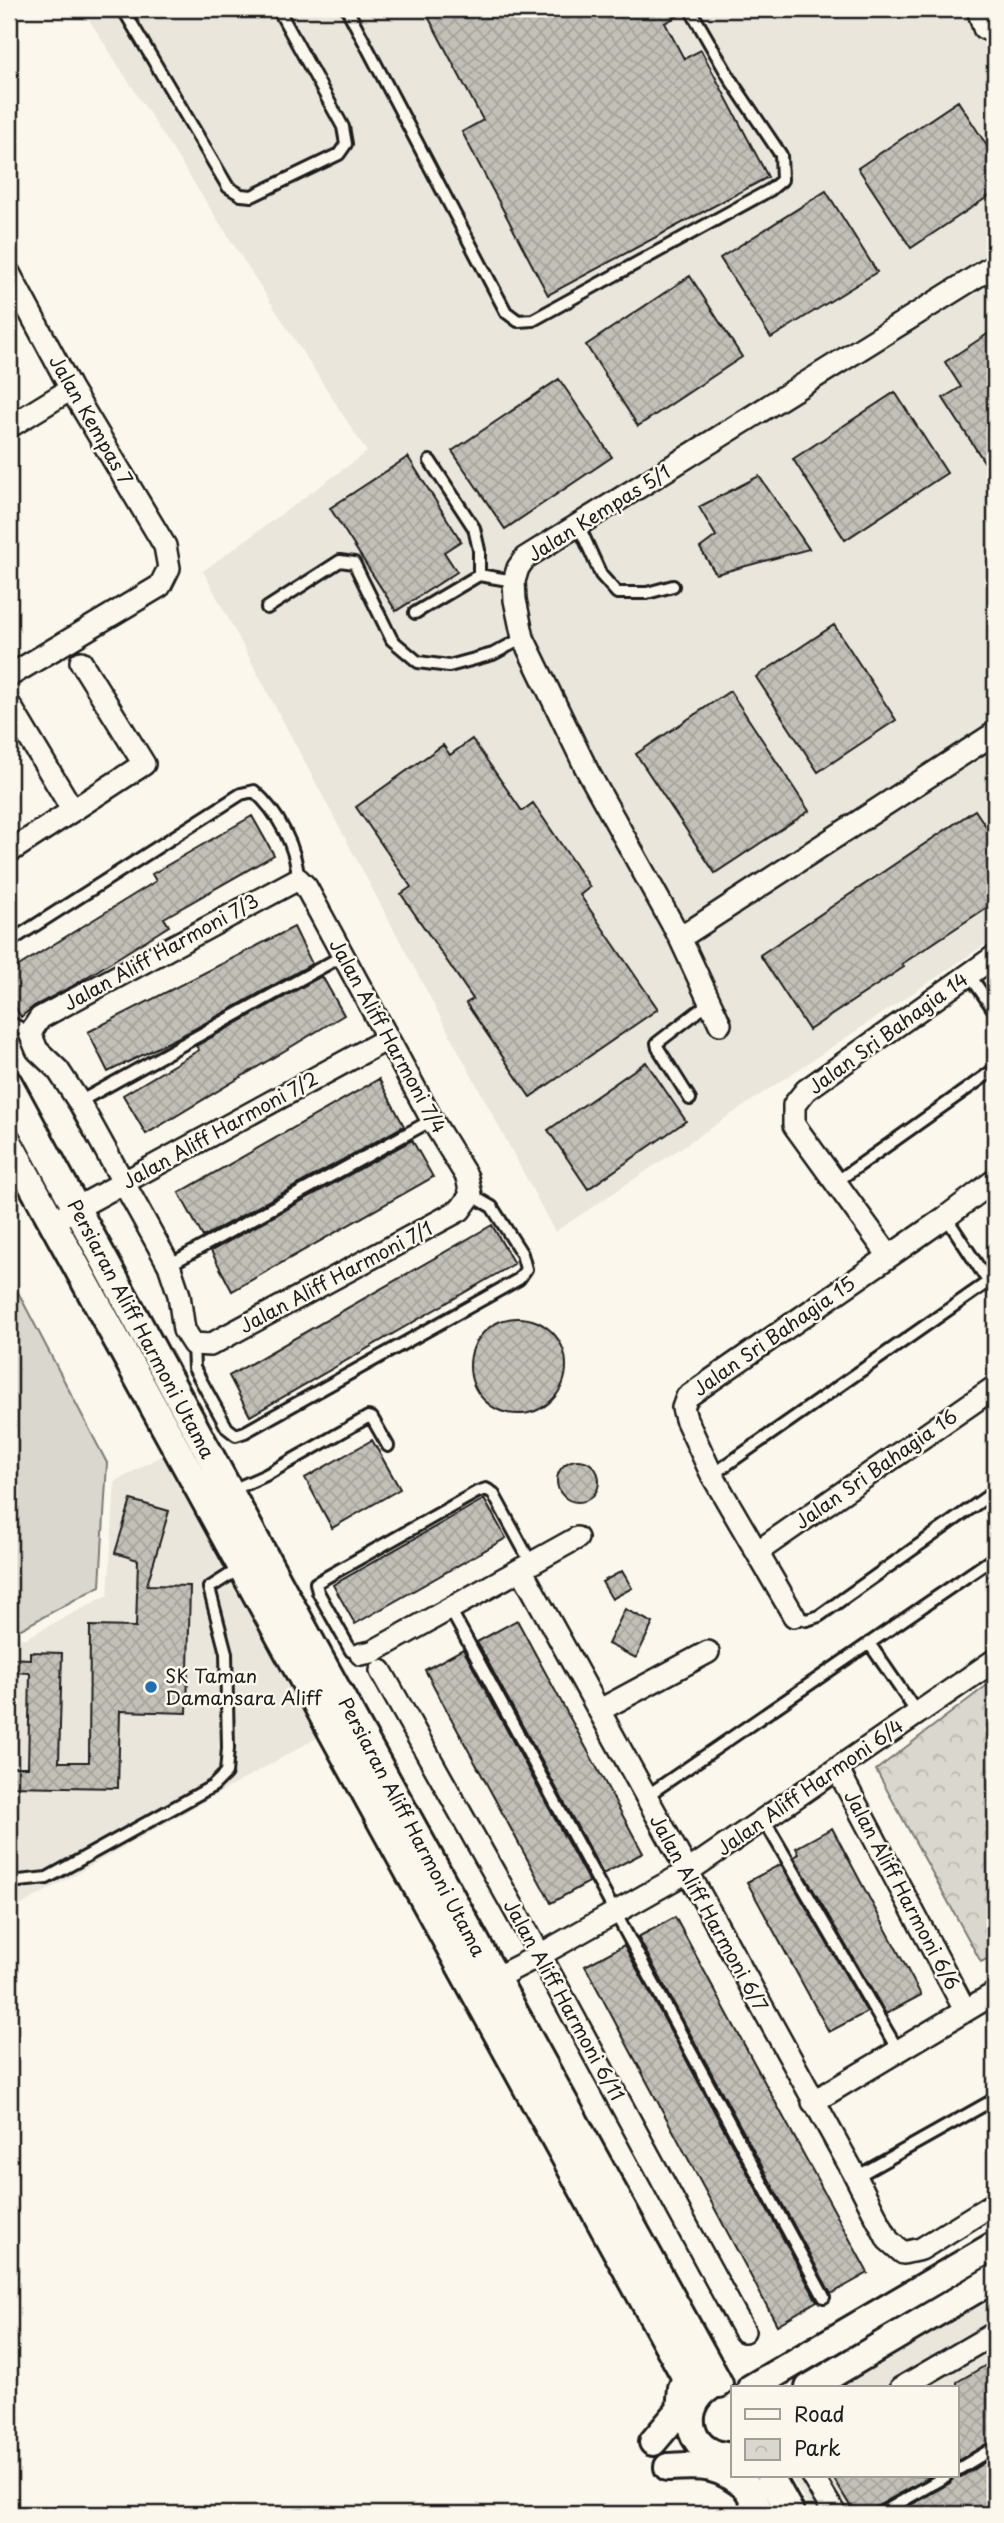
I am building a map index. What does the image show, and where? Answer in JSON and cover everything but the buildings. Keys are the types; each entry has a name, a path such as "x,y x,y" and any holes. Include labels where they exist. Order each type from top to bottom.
{"street":[{"path":"978,9 984,28 995,33"},
{"name":"Jalan Kempas 5/1","path":"720,1024 680,938 587,770 523,638 515,600 514,581 517,568 525,558 995,265"},
{"name":"Jalan Kempas 7","path":"9,273 71,389 165,546 169,568 159,586 9,676"},
{"path":"9,427 71,389"},
{"path":"9,852 144,764 81,662"},
{"path":"9,704 72,809"},
{"path":"680,938 995,733"},
{"name":"Jalan Aliff Harmoni 7/4","path":"298,879 306,887 387,1039 467,1177 471,1195"},
{"name":"Jalan Aliff Harmoni 7/3","path":"30,1033 40,1018 298,879"},
{"name":"Jalan Sri Bahagia 14","path":"889,1256 794,1125 794,1105 806,1090 995,956"},
{"path":"30,1033 37,1050 58,1070 79,1102 169,1265 179,1295 184,1330 193,1344"},
{"name":"Jalan Aliff Harmoni 7/2","path":"52,1221 387,1039"},
{"name":"Persiaran Aliff Harmoni Utama","path":"9,1084 228,1492 276,1574 680,2367 721,2390"},
{"name":"Persiaran Aliff Harmoni Utama","path":"9,1143 242,1567 721,2390"},
{"name":"Jalan Sri Bahagia 15","path":"794,1616 712,1475 686,1419 683,1408 687,1396 946,1217 995,1180"},
{"name":"Jalan Aliff Harmoni 7/1","path":"193,1344 209,1345 460,1210 471,1195"},
{"name":"Jalan Sri Bahagia 16","path":"757,1552 995,1387"},
{"path":"361,1654 372,1652 577,1538"},
{"name":"Jalan Aliff Harmoni 6/7","path":"526,1566 645,1797 856,2177 888,2240 903,2253 921,2249 995,2203"},
{"path":"600,1710 708,1652"},
{"name":"Jalan Aliff Harmoni 6/4","path":"484,1984 687,1872 995,1660"},
{"name":"Jalan Aliff Harmoni 6/11","path":"381,1671 540,1955 744,2331"},
{"name":"Jalan Aliff Harmoni 6/6","path":"838,1770 965,2010"},
{"path":"814,2102 995,1993"},
{"path":"754,2386 995,2245"},
{"path":"812,2386 995,2278"},
{"path":"905,2386 995,2335"},
{"path":"653,2442 680,2410 683,2395 680,2367"},
{"path":"721,2390 691,2414 692,2431 696,2440 708,2451 731,2463"},
{"path":"668,2467 702,2465 718,2468 731,2475"},
{"path":"746,2478 761,2514"},
{"path":"752,2478 791,2514"},
{"path":"813,2478 835,2514"}],"lane":[{"path":"123,9 228,187 241,195 252,196 339,154 346,144 343,127 278,9"},
{"path":"347,9 506,312 518,321 533,320 758,197 782,180 781,155 732,82 690,9"},
{"path":"430,461 474,528 479,575"},
{"path":"579,524 601,575 617,593 648,593 673,586"},
{"path":"267,608 340,561 346,560 354,564 393,640 418,662 449,666 493,654 523,638"},
{"path":"415,612 479,575 514,581"},
{"path":"9,942 241,794 254,791 268,804 297,859 298,879"},
{"path":"79,1102 344,955"},
{"path":"970,974 995,1012"},
{"path":"690,1099 657,1043 709,1003"},
{"path":"9,1022 30,1033"},
{"path":"836,1182 995,1069"},
{"path":"169,1265 432,1120"},
{"path":"193,1344 194,1368 226,1428 236,1435 245,1432 519,1279 526,1269 522,1254 492,1207 471,1195"},
{"path":"946,1217 992,1279 995,1292"},
{"path":"712,1475 992,1279"},
{"path":"228,1492 266,1475 368,1417 372,1418 388,1446"},
{"path":"361,1654 351,1651 318,1592 316,1583 477,1492 486,1489 493,1493 526,1566"},
{"path":"794,1616 807,1620 820,1616 995,1491"},
{"path":"645,1797 995,1557"},
{"path":"9,1879 19,1881 47,1878 213,1786 226,1773 226,1653 209,1588 242,1567"},
{"path":"449,1607 824,2297"},
{"path":"869,1643 917,1713"},
{"path":"764,1820 899,2052"},
{"path":"856,2177 995,2099"},
{"path":"958,2469 995,2447"},
{"path":"880,2514 943,2478"}],"shaded area":[{"path":"82,9 995,9 995,938 555,1232 203,571 367,452"},
{"name":"SK Taman Damansara Aliff","path":"166,1453 320,1736 9,1912 9,1639 26,1638 108,1595 115,1482"},
{"path":"995,2298 995,2514 813,2514 791,2478 958,2478 958,2386 839,2386"}],"green space":[{"path":"9,1275 107,1463 100,1586 21,1629 9,1629"},
{"path":"995,1679 995,1955 981,1962 876,1770"}],"place":[{"name":"SK Taman Damansara Aliff","path":"151,1687"}]}
